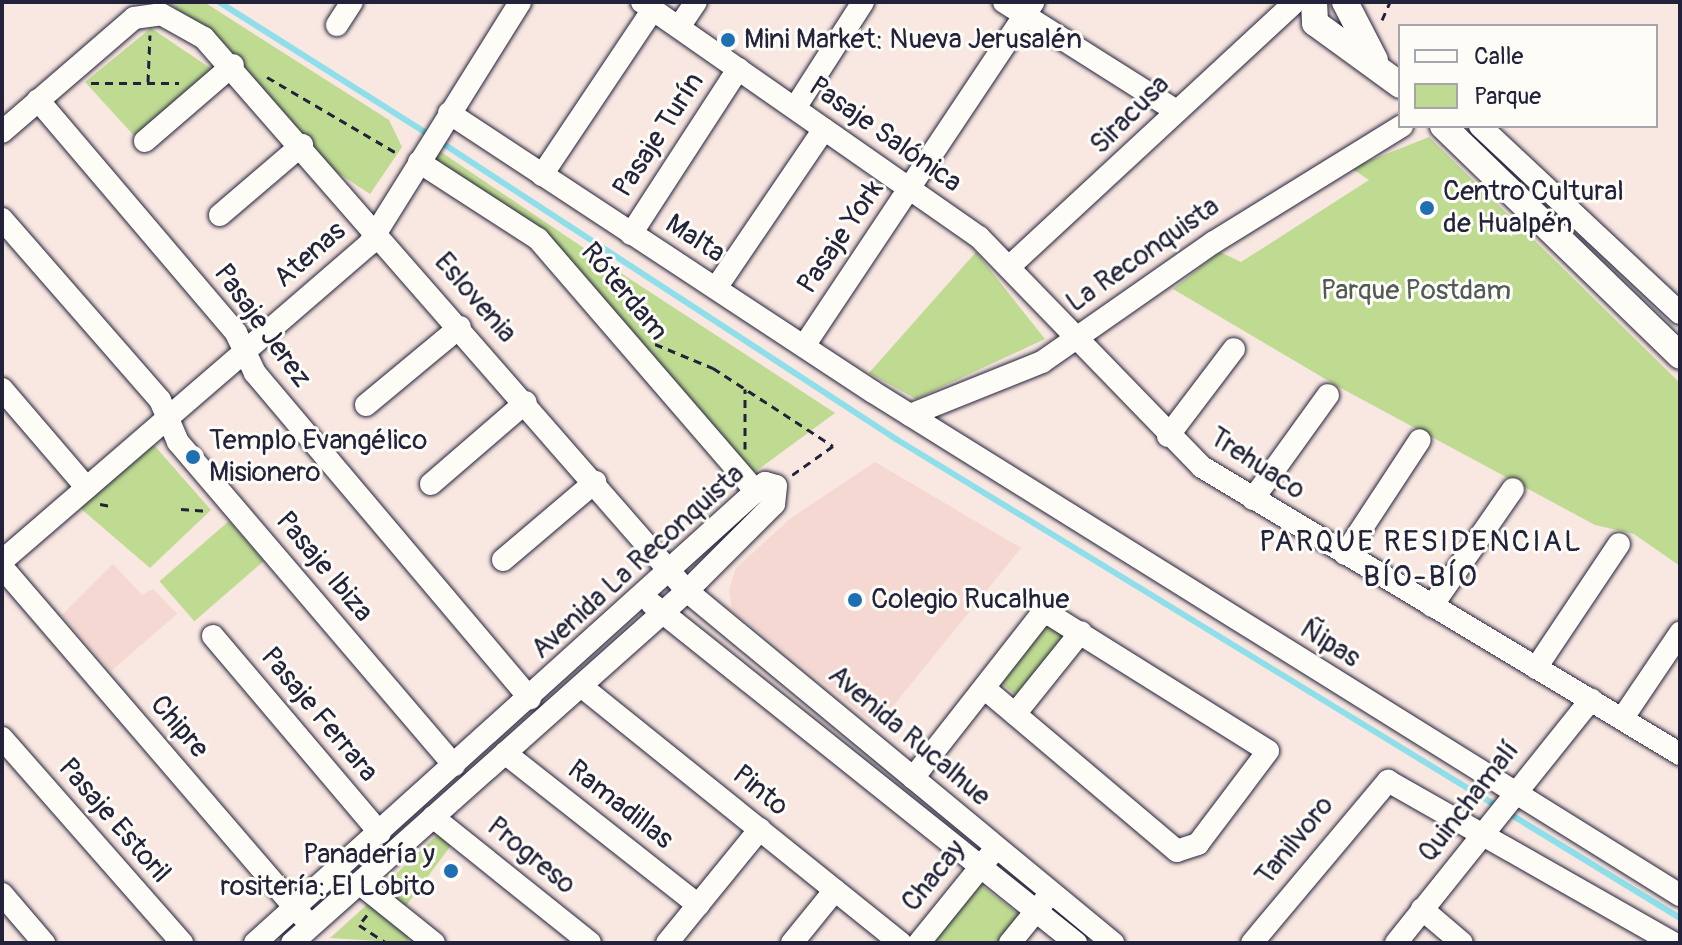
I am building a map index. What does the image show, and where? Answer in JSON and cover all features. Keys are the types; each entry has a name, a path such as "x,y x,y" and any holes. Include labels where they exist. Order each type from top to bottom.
{"main road":[{"path":"1306,9 1343,23 1346,6"},
{"path":"1346,6 1377,63"},
{"path":"1306,9 1377,63 1398,83"},
{"path":"1445,128 1680,356"}],"street":[{"path":"337,25 352,2"},
{"name":"Atenas","path":"2,564 379,233 414,154 445,118 520,2"},
{"path":"679,27 696,2"},
{"path":"795,108 863,2"},
{"path":"1004,2 1029,8 1173,109"},
{"path":"542,175 648,6"},
{"name":"Pasaje Salónica","path":"648,6 910,189 1009,267 1073,341"},
{"name":"Pasaje York","path":"804,346 1029,8"},
{"name":"Siracusa","path":"1009,267 1163,129 1173,109 1306,9"},
{"name":"Eslovenia","path":"2,132 127,22 150,13 193,29 233,65 672,571"},
{"path":"145,141 233,65"},
{"name":"Pasaje Turín","path":"631,234 738,69"},
{"name":"Pasaje Jerez","path":"38,100 245,351 255,373 530,698"},
{"name":"Malta","path":"445,118 542,175 910,415"},
{"name":"La Reconquista","path":"910,415 1015,377 1073,341 1291,191 1399,128"},
{"path":"1482,128 1680,313"},
{"path":"716,288 824,129"},
{"path":"220,215 302,145"},
{"name":"Róterdam","path":"414,154 528,230 758,485"},
{"name":"Pasaje Ibiza","path":"2,219 160,400 178,442 454,765"},
{"path":"366,405 460,327"},
{"name":"Trehuaco","path":"1073,341 1168,436 1253,499 1680,754"},
{"path":"1168,436 1234,349"},
{"path":"2,389 87,488"},
{"path":"1253,499 1328,395"},
{"path":"431,484 526,402"},
{"name":"Ñipas","path":"910,415 1509,797 1680,895"},
{"path":"1345,554 1420,440"},
{"path":"503,560 595,482"},
{"name":"Avenida La Reconquista","path":"255,943 672,571 758,485 774,504 687,591 292,943"},
{"path":"1432,606 1513,489"},
{"path":"1536,668 1619,544"},
{"name":"Chipre","path":"2,564 310,926"},
{"name":"Avenida Rucalhue","path":"672,571 687,591 996,847 1076,943"},
{"name":"Avenida Rucalhue","path":"644,596 982,865 1113,943"},
{"path":"913,778 1040,616 1081,632 1268,751 1198,844 1177,851 985,689"},
{"path":"1015,714 1081,632"},
{"path":"1622,719 1680,633"},
{"name":"Pasaje Ferrara","path":"213,636 380,833"},
{"name":"Pinto","path":"581,686 901,943"},
{"name":"Quinchamalí","path":"1396,943 1509,797 1591,700"},
{"name":"Pasaje Estoril","path":"2,738 182,943"},
{"name":"Ramadillas","path":"505,753 698,905"},
{"name":"Tanilvoro","path":"1252,943 1388,781 1487,826"},
{"name":"Progreso","path":"433,817 590,943"},
{"path":"1487,826 1673,943"},
{"path":"667,943 760,829"},
{"name":"Chacay","path":"919,943 996,847"},
{"path":"359,883 425,940"},
{"path":"792,943 835,890"},
{"path":"2,894 44,943"},
{"path":"1010,943 1044,901"},
{"path":"1422,909 1462,943"}],"path":[{"path":"81,83 148,82 150,27"},
{"path":"259,72 414,154"},
{"path":"621,335 680,352 745,388 833,446 758,485 745,388"},
{"path":"181,509 216,511"},
{"path":"380,900 359,925 387,943"}],"shaded area":[{"name":"Colegio Rucalhue","path":"875,462 1021,548 877,726 732,610 729,590 736,568 791,518"},
{"path":"113,564 142,595 153,589 177,614 111,671 62,615"}],"green space":[{"path":"167,2 204,2 389,120 402,147 370,194 329,167 210,32"},
{"path":"151,28 216,72 138,140 85,82"},
{"name":"Parque Postdam","path":"1429,137 1680,383 1680,566 1634,534 1595,525 1337,386 1173,289 1220,252 1241,262 1369,180 1351,168"},
{"path":"423,140 835,413 736,486 525,239 429,163"},
{"path":"976,252 1045,339 916,399 869,373"},
{"path":"153,444 211,510 150,568 79,507"},
{"path":"229,521 264,561 194,621 160,581"},
{"path":"1040,623 1070,634 1019,697 996,679"},
{"path":"438,834 452,844 403,910 379,890"},
{"path":"976,881 1023,918 1004,943 927,943"},
{"path":"369,903 407,934 409,943 330,938"}],"waterway":[{"path":"219,2 429,135"},
{"path":"439,141 896,439 1680,918"}],"place":[{"name":"Mini Market: Nueva Jerusalén","path":"728,40"},
{"name":"Centro Cultural de Hualpén","path":"1427,208"},
{"name":"Templo Evangélico Misionero","path":"193,457"},
{"name":"Colegio Rucalhue","path":"855,600"},
{"name":"Panadería y rositería: El Lobito","path":"451,871"}],"district":[{"name":"PARQUE RESIDENCIAL BÍO-BÍO","path":"1421,559"}]}
